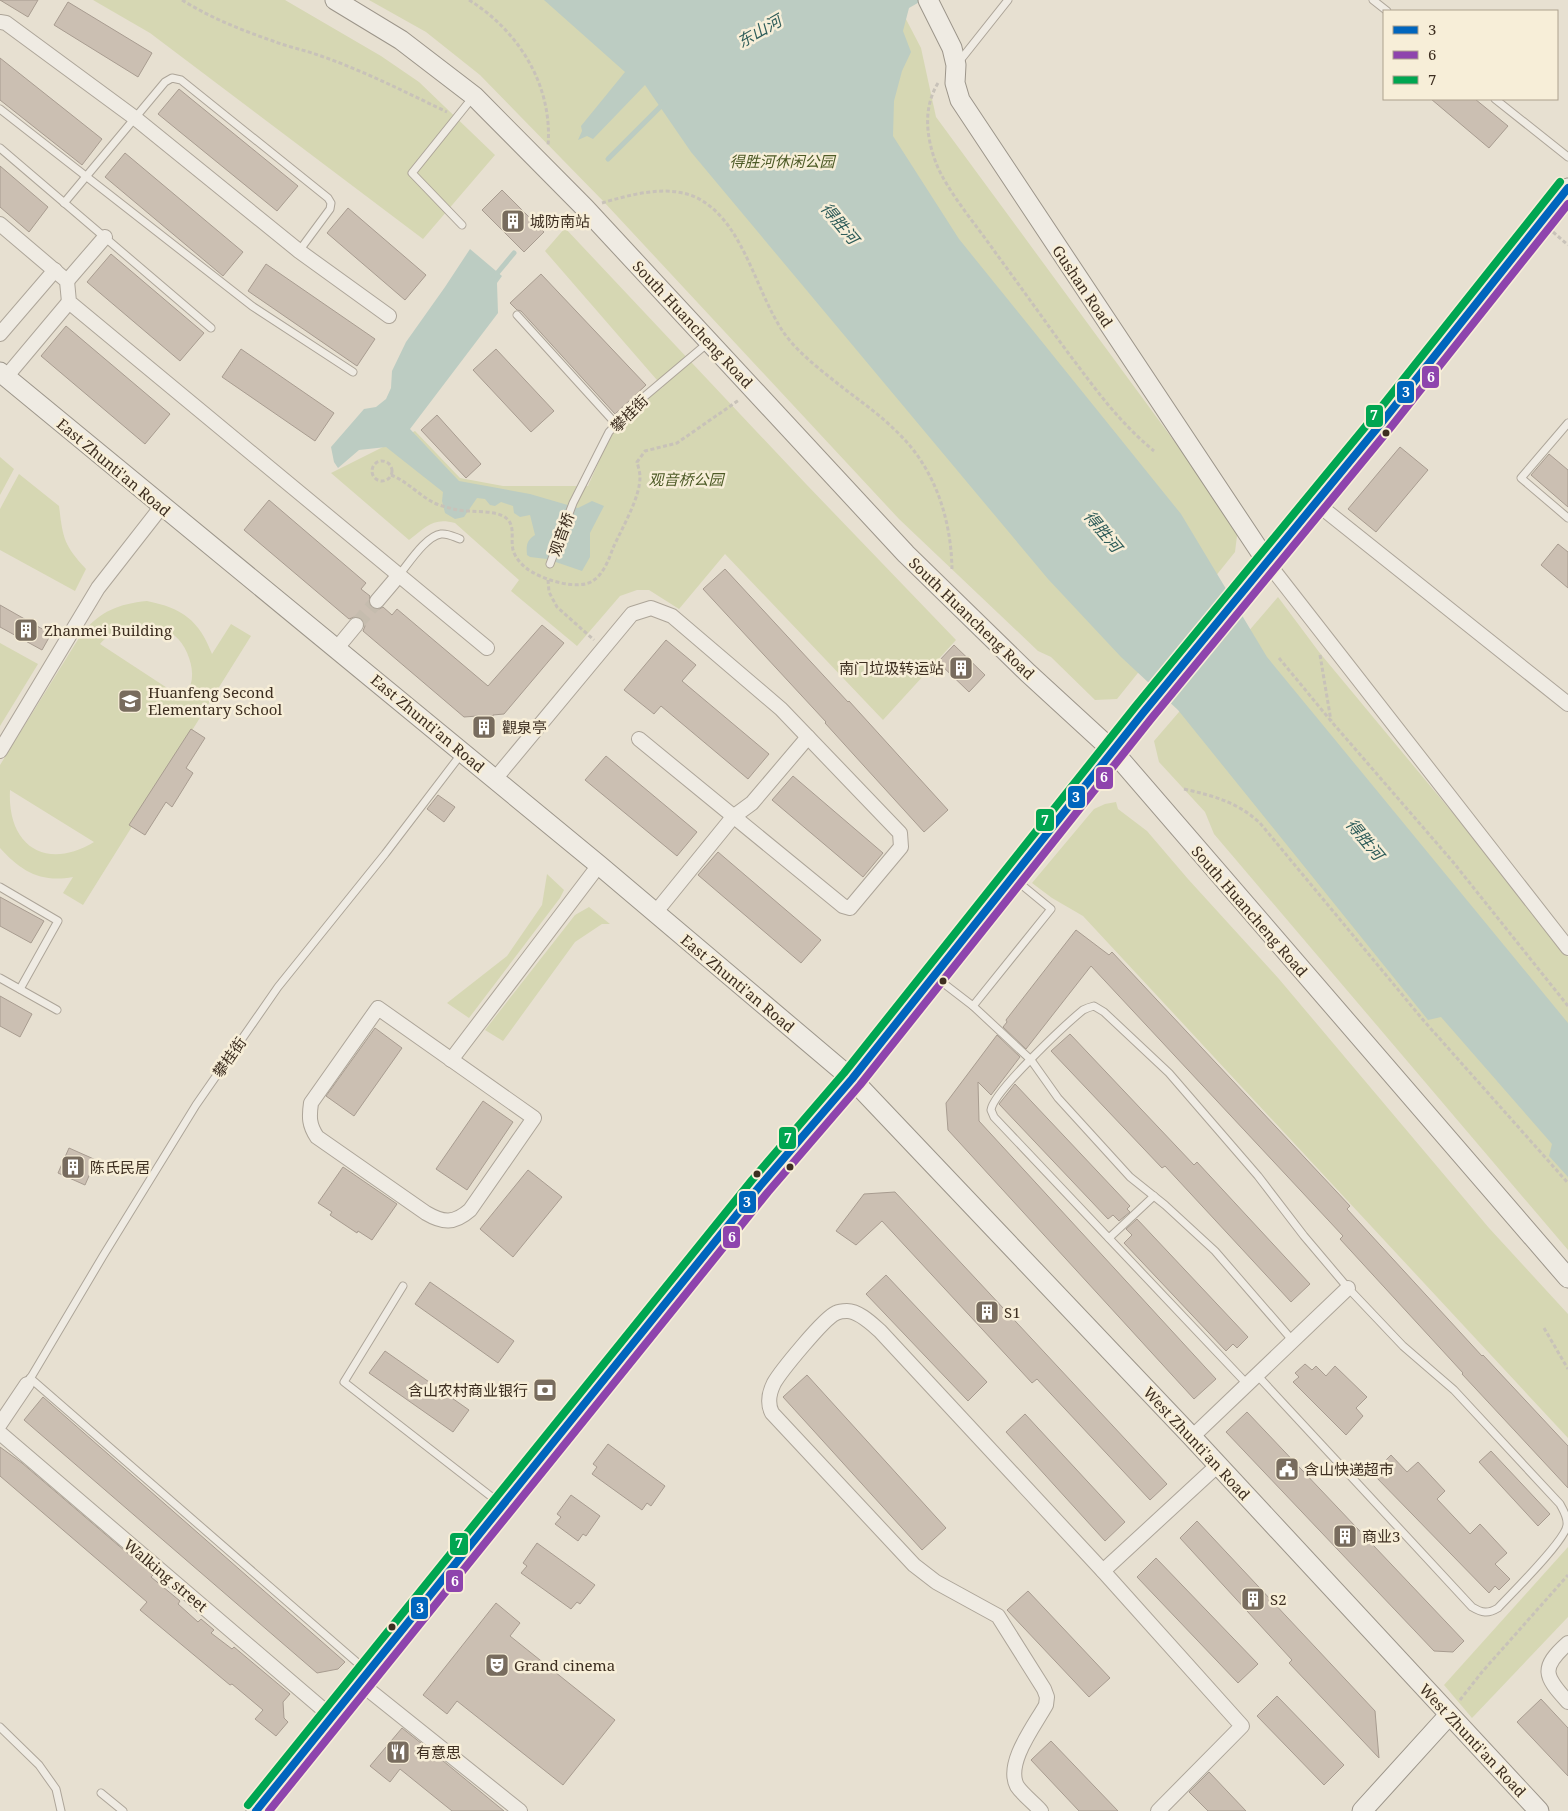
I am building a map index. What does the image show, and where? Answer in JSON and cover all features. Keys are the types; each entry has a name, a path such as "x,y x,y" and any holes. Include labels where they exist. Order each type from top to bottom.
{"main road":[{"name":"South Huancheng Road","path":"335,0 401,40 474,96 544,165 906,554 1028,673 1113,751 1568,1278"},
{"name":"Gushan Road","path":"928,0 952,48 956,65 955,83 960,100 1266,562"},
{"path":"256,1811 760,1186 852,1079 1143,713 1316,503 1568,188"},
{"name":"East Zhunti'an Road","path":"3,375 463,752 852,1079"},
{"name":"West Zhunti'an Road","path":"852,1079 1192,1437 1539,1811"},
{"path":"1362,1811 1449,1715"}],"street":[{"path":"0,22 6,23 135,118 299,252 389,316"},
{"path":"0,224 67,281 69,302 487,648"},
{"path":"67,281 104,238"},
{"path":"0,334 55,270"},
{"path":"3,375 69,302"},
{"path":"1316,503 1568,704"},
{"path":"0,751 98,588 162,506"},
{"path":"1266,562 1568,948"},
{"path":"377,601 399,575"},
{"path":"495,779 632,614 651,608 672,616 781,708 900,833 901,847 850,908 843,906 639,739"},
{"path":"337,648 356,625"},
{"path":"655,912 733,817 752,802 808,737"},
{"path":"451,1060 599,865"},
{"path":"378,1008 451,1060 534,1118 470,1210 462,1217 449,1221 436,1219 426,1213 317,1137 310,1126 309,1116 311,1103 378,1008"},
{"path":"1192,1437 1348,1288"},
{"path":"1041,1811 1018,1787 1013,1776 1014,1765 1019,1752 1046,1705 1047,1697 998,1616 936,1582 914,1565 772,1413 769,1407 769,1400 775,1382 825,1320 836,1313 848,1311 858,1314 880,1331 1103,1571 1242,1726 1158,1811"},
{"path":"2,1415 29,1381"},
{"name":"Walking street","path":"0,1433 332,1717"},
{"path":"1103,1571 1218,1465"},
{"path":"1568,1643 1550,1662 1548,1673 1552,1684 1568,1702"},
{"path":"364,1677 520,1811"}],"lane":[{"path":"956,65 1008,0"},
{"path":"1373,0 1386,10"},
{"path":"64,202 165,82 172,78 181,80 328,198 331,203 330,209 299,252"},
{"path":"462,225 412,173 474,96"},
{"path":"1496,100 1568,157"},
{"path":"0,110 252,306 353,372"},
{"path":"0,148 211,328"},
{"path":"517,315 616,424"},
{"name":"攀桂街","path":"573,503 599,448 609,432 632,407 709,341"},
{"path":"1567,426 1521,478 1568,518"},
{"name":"观音桥","path":"550,564 573,503"},
{"path":"399,575 433,536 442,533 460,539"},
{"name":"攀桂街","path":"29,1381 103,1256 202,1097 278,987 385,854 463,752"},
{"path":"973,1006 1051,909 1012,877"},
{"path":"0,887 58,921 20,989"},
{"path":"934,976 973,1006 1031,1060 1058,1098 1099,1145 1130,1177 1215,1251 1293,1341"},
{"path":"0,978 57,1010"},
{"path":"1094,1006 1104,1012 1169,1073 1258,1176 1304,1236 1348,1288 1404,1346 1454,1390 1560,1504 1566,1515 1567,1526 1559,1541 1498,1608 1487,1613 1480,1612 1472,1606 1252,1380 1109,1238 994,1117 991,1110 995,1100 1031,1060 1086,1009 1094,1006"},
{"path":"1109,1238 1154,1196"},
{"path":"402,1286 344,1382 502,1506"},
{"path":"29,1381 364,1677"},
{"path":"0,1727 39,1766 56,1789 61,1811"},
{"path":"101,1793 123,1811"}],"path":[{"path":"182,0 214,19 274,42 318,54 380,79 456,117"},
{"path":"469,0 498,22 512,36 529,63 544,94 548,117 548,146"},
{"path":"935,88 928,103 928,133 930,147 942,176 1109,408 1135,435 1154,451"},
{"path":"604,202 651,192 681,193 701,200 719,214 740,247 776,320 785,334 808,359 895,430 908,443 930,475 946,517 952,569"},
{"path":"391,475 404,481 432,502 441,506 497,513 504,517 509,521 513,529 513,550 517,559 540,577 567,584 592,582 598,577 607,563 636,495 640,477 637,462 645,451 677,443 714,416 755,390"},
{"path":"383,460 391,466 391,475 385,481 376,480 371,472 372,467 378,461 383,460"},
{"path":"550,564 549,592 557,607 604,648"},
{"path":"1319,652 1331,721"},
{"path":"1279,658 1453,862 1568,1006"},
{"path":"1184,789 1216,797 1238,806 1260,823 1424,1021 1568,1183"},
{"path":"1544,1328 1568,1368"},
{"path":"1449,1715 1482,1672 1568,1575"}],"green space":[{"path":"93,0 285,0 381,56 419,82 495,155 423,239 150,33"},
{"name":"得胜河休闲公园","path":"369,0 896,0 921,48 936,117 1238,528 1235,552 1117,699 1095,700 1051,657 1038,651 899,519 604,202 480,75 426,32"},
{"name":"观音桥公园","path":"565,228 956,640 883,720 725,554 679,609 649,590 637,590 620,596 577,646 511,591 519,580 455,523 447,521 435,522 425,527 409,540 331,473 415,431 460,478 503,486 588,486 610,436 643,402 663,387 545,251"},
{"path":"0,457 14,469 0,495"},
{"path":"19,474 59,506 66,541 73,554 86,569 75,591 0,550 0,509"},
{"path":"1278,597 1319,652 1456,817 1568,957 1568,1250 1214,834 1205,812 1159,762 1154,741"},
{"path":"147,601 170,607 188,617 201,632 212,654 231,624 251,636 83,905 63,893 73,877 41,877 24,869 0,848 0,765 82,633 89,625 111,610 127,604","holes":["145,624 168,631 179,639 185,649 190,660 192,676 191,685 184,699 100,644 110,635 121,629","10,790 94,842 76,850 60,854 46,853 33,848 23,839 15,826 11,810"]},
{"path":"0,643 38,664 0,726"},
{"path":"1116,802 1118,809 1147,831 1279,979 1489,1228 1568,1314 1568,1438 1083,916 1052,898 1032,883 1094,809"},
{"path":"547,874 564,890 560,898 469,1018 447,1003 507,956 542,905"},
{"path":"589,907 610,924 602,924 575,942 503,1041 485,1030 575,915"},
{"path":"1568,1547 1568,1617 1472,1718 1444,1685"}],"water":[{"path":"544,0 923,0 909,8 903,31 911,52 902,71 894,101 893,136 959,239 1181,514 1267,657 1568,1023 1568,1177 1549,1156 1552,1144 1441,1017 1428,1020 1178,710 1121,657 1048,579 691,152 645,85 593,139 587,136 578,140 582,131 581,126 625,72"},
{"path":"470,249 502,276 497,283 498,313 410,429 459,481 530,494 578,508 592,501 604,506 590,533 590,557 582,571 547,559 527,555 528,543 535,535 530,515 520,517 514,513 513,506 501,502 495,506 490,505 485,499 477,498 464,517 455,519 445,513 442,501 443,492 386,447 359,450 338,468 334,462 331,447 364,409 376,407 386,399 391,388 392,371 406,342"}],"building":[{"path":"0,0 38,0 28,17"},
{"path":"68,2 152,53 138,77 54,25"},
{"path":"0,58 102,139 82,165 0,100"},
{"path":"179,89 298,186 277,211 158,114"},
{"path":"1432,100 1476,100 1508,126 1489,148"},
{"path":"125,153 243,252 223,276 105,177"},
{"path":"0,166 48,207 29,232 0,207"},
{"name":"城防南站","path":"502,190 544,232 524,252 482,210"},
{"path":"348,208 426,275 405,300 327,233"},
{"path":"111,254 204,333 180,361 87,282"},
{"path":"266,264 375,339 357,366 248,291"},
{"path":"541,274 646,385 615,414 521,311 517,310 510,303"},
{"path":"66,326 170,414 145,444 41,356"},
{"path":"241,349 334,413 315,441 222,377"},
{"path":"496,349 554,411 531,432 473,370"},
{"path":"437,415 481,464 466,478 421,430"},
{"path":"1400,447 1428,470 1376,532 1348,509"},
{"path":"1549,454 1568,470 1568,507 1531,475"},
{"path":"269,500 366,583 361,589 370,596 369,603 372,608 379,609 383,607 392,615 397,609 488,686 542,625 564,643 504,714 493,715 491,731 484,735 477,730 478,716 464,717 363,631 365,626 362,619 357,616 349,619 244,530"},
{"path":"1558,544 1568,552 1568,588 1541,565"},
{"path":"725,569 948,810 924,832 826,722 703,589"},
{"name":"Zhanmei Building","path":"0,605 51,634 42,650 0,627"},
{"path":"666,640 696,665 682,681 769,754 748,779 661,706 654,714 624,690"},
{"name":"南门垃圾转运站","path":"954,645 985,675 969,692 938,662"},
{"path":"191,729 205,738 186,768 193,773 172,807 166,802 145,835 129,825"},
{"path":"606,756 697,832 677,856 585,780"},
{"path":"793,776 883,853 863,877 772,800"},
{"path":"438,795 455,807 444,822 427,809"},
{"path":"718,852 821,940 801,963 698,875"},
{"path":"0,897 44,921 31,943 0,926"},
{"path":"1076,930 1109,955 1112,952 1350,1206 1347,1209 1482,1356 1568,1446 1568,1488 1340,1239 1343,1236 1091,966 1026,1049 1003,1027 1007,1022 1006,1020"},
{"path":"0,996 32,1014 20,1037 0,1026"},
{"path":"375,1028 402,1048 354,1116 326,1096"},
{"path":"1070,1034 1194,1165 1197,1162 1310,1284 1291,1302 1165,1166 1162,1168 1051,1051"},
{"path":"997,1035 1020,1057 991,1095 978,1082 979,1121 1216,1379 1194,1399 948,1130 946,1103"},
{"path":"1015,1084 1130,1206 1127,1209 1130,1212 1119,1221 1113,1215 1108,1219 999,1104"},
{"path":"483,1101 513,1122 467,1190 436,1169"},
{"name":"陈氏民居","path":"69,1148 96,1160 85,1185 58,1173"},
{"path":"343,1167 397,1204 372,1240 358,1231 357,1233 330,1215 332,1212 318,1203"},
{"path":"528,1170 562,1197 513,1257 480,1229"},
{"name":"S1","path":"895,1192 1167,1484 1150,1500 1037,1379 1032,1383 882,1221 856,1245 836,1231 864,1194"},
{"path":"1137,1219 1248,1337 1237,1348 1233,1344 1226,1351 1124,1243 1132,1235 1126,1229"},
{"path":"886,1275 987,1382 968,1401 866,1294"},
{"path":"430,1282 514,1341 498,1363 415,1304"},
{"path":"385,1351 469,1410 453,1432 369,1373"},
{"path":"1305,1364 1312,1370 1316,1366 1326,1376 1335,1366 1367,1397 1356,1408 1363,1416 1346,1435 1293,1382 1299,1377 1295,1373"},
{"path":"807,1375 946,1528 922,1550 783,1397"},
{"path":"43,1397 345,1662 338,1669 317,1673 24,1420"},
{"name":"商业3","path":"1247,1412 1464,1641 1453,1652 1434,1651 1226,1432"},
{"path":"1025,1414 1125,1522 1105,1541 1006,1432"},
{"path":"608,1444 665,1486 651,1506 647,1503 642,1510 592,1474 597,1467 593,1464"},
{"path":"0,1447 22,1463 153,1575 151,1577 180,1601 178,1604 198,1622 201,1619 214,1630 211,1633 232,1649 234,1647 290,1694 283,1702 284,1718 288,1722 276,1736 255,1719 263,1710 140,1610 147,1602 0,1476"},
{"path":"1491,1451 1550,1514 1538,1526 1479,1462"},
{"path":"1391,1455 1407,1472 1418,1462 1445,1491 1437,1499 1470,1534 1480,1524 1507,1553 1495,1564 1510,1579 1499,1590 1495,1586 1489,1593 1375,1476 1383,1468 1381,1465"},
{"path":"571,1495 600,1516 586,1536 583,1534 578,1541 555,1524 561,1517 557,1514"},
{"name":"S2","path":"1197,1521 1375,1711 1379,1758 1289,1663 1292,1660 1180,1538"},
{"path":"537,1543 595,1585 580,1604 577,1602 571,1609 521,1573 527,1566 523,1563"},
{"path":"1156,1558 1258,1664 1238,1683 1137,1577"},
{"path":"1028,1591 1110,1678 1089,1697 1007,1610"},
{"name":"Grand cinema","path":"496,1603 520,1623 510,1636 615,1720 563,1785 457,1701 447,1714 423,1695"},
{"path":"1277,1696 1344,1765 1324,1785 1257,1716"},
{"path":"1541,1699 1568,1728 1568,1776 1517,1722"},
{"path":"402,1728 504,1811 452,1811 400,1769 390,1782 370,1766"},
{"path":"1051,1741 1118,1811 1079,1811 1031,1760"},
{"path":"1209,1772 1246,1811 1208,1811 1189,1792"}],"waterway":[{"path":"608,159 664,103"},
{"path":"494,277 514,253"}],"tunnel":[{"path":"356,625 377,601"}],"transit line":[{"name":"7","path":"248,1805 752,1180 844,1073 1135,707 1375,415 1560,182"},
{"name":"3","path":"256,1811 760,1186 852,1079 1143,713 1383,421 1568,188"},
{"name":"6","path":"269,1811 768,1192 860,1085 1151,719 1391,427 1568,204"}],"place":[{"name":"城防南站","path":"513,221"},
{"name":"Zhanmei Building","path":"26,630"},
{"name":"南门垃圾转运站","path":"961,668"},
{"name":"Huanfeng Second Elementary School","path":"130,701"},
{"name":"觀泉亭","path":"484,727"},
{"name":"陈氏民居","path":"73,1167"},
{"name":"S1","path":"987,1312"},
{"name":"含山农村商业银行","path":"545,1390"},
{"name":"含山快递超市","path":"1287,1469"},
{"name":"商业3","path":"1345,1536"},
{"name":"S2","path":"1253,1599"},
{"name":"Grand cinema","path":"497,1665"},
{"name":"有意思","path":"398,1752"}],"water label":[{"name":"东山河","path":"759,31"},
{"name":"得胜河","path":"840,223"},
{"name":"得胜河","path":"1103,531"},
{"name":"得胜河","path":"1365,839"}]}
